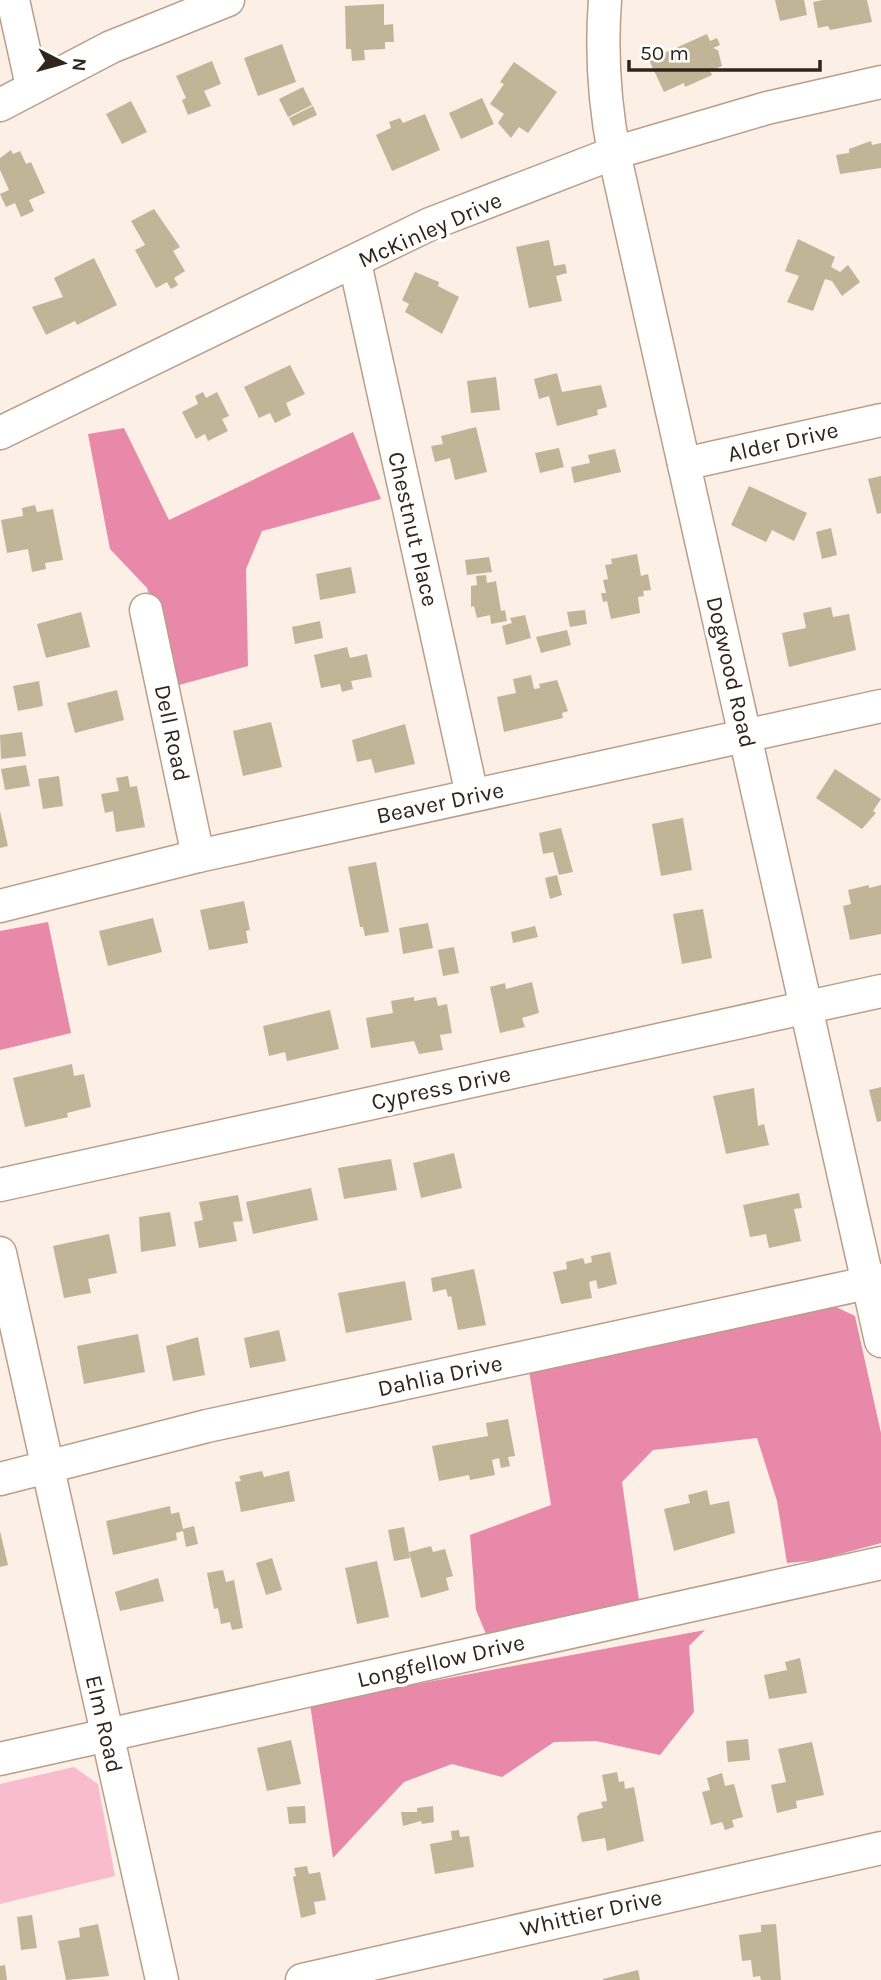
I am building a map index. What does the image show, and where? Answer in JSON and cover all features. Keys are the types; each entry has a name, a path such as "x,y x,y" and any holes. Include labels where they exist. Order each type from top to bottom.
{"street":[{"path":"13,0 32,86"},
{"path":"0,105 111,47 228,0"},
{"name":"Dogwood Road","path":"605,0 601,57 605,103 614,153 804,1008 875,1282 881,1341"},
{"name":"McKinley Drive","path":"0,433 262,304 355,263 430,224 614,153 767,108 881,82"},
{"name":"Chestnut Place","path":"355,263 472,795"},
{"name":"Alder Drive","path":"684,464 881,421"},
{"name":"Dell Road","path":"146,610 198,856"},
{"name":"Beaver Drive","path":"0,905 198,856 881,706"},
{"name":"Cypress Drive","path":"0,1185 881,991"},
{"name":"Elm Road","path":"0,1253 162,1980"},
{"name":"Dahlia Drive","path":"0,1479 207,1426 875,1282"},
{"name":"Longfellow Drive","path":"0,1759 881,1563"},
{"name":"Whittier Drive","path":"302,1980 881,1848"}],"shaded area":[{"path":"124,428 169,520 353,432 381,499 262,531 246,569 248,666 179,685 147,588 110,549 88,434"},
{"path":"48,922 71,1033 0,1050 0,931"},
{"path":"836,1307 855,1316 881,1433 881,1543 818,1560 787,1563 777,1501 757,1438 653,1450 622,1482 639,1600 486,1634 476,1610 470,1535 551,1505 529,1371"},
{"path":"705,1630 689,1646 694,1712 660,1755 596,1741 554,1742 502,1777 452,1764 404,1782 333,1858 310,1704"},
{"path":"74,1767 98,1784 115,1876 0,1904 0,1784"}],"building":[{"path":"775,0 804,0 807,15 780,21"},
{"path":"867,0 872,22 830,30 828,26 818,28 813,2"},
{"path":"384,4 384,25 393,24 394,42 385,42 385,49 364,50 365,60 352,61 351,49 346,49 345,6"},
{"path":"707,34 710,41 717,38 720,45 713,48 718,50 722,66 710,71 712,75 685,87 684,83 664,92 649,60"},
{"path":"282,44 296,82 258,96 244,58"},
{"path":"212,61 221,84 204,91 211,106 188,115 182,100 186,98 176,76"},
{"path":"514,62 557,92 528,133 519,127 511,138 498,123 504,114 490,104 504,84 500,82"},
{"path":"303,87 312,105 288,117 279,99"},
{"path":"482,98 494,124 461,139 449,113"},
{"path":"131,101 147,132 122,144 106,114"},
{"path":"313,106 317,115 293,126 289,118"},
{"path":"425,114 440,150 392,171 376,135 391,128 389,122 400,118 403,123"},
{"path":"871,141 872,145 881,143 881,168 840,174 836,155 849,153 849,149"},
{"path":"11,150 13,154 20,151 26,164 31,162 45,193 29,200 34,211 21,217 15,203 6,207 0,194 9,190 0,170 0,158"},
{"path":"154,209 180,247 173,251 185,271 174,278 178,285 171,289 167,282 156,288 135,250 145,245 131,221"},
{"path":"798,239 835,257 831,267 840,272 848,265 860,282 842,296 832,281 825,279 813,311 787,302 799,276 785,271"},
{"path":"549,240 554,266 565,264 567,273 556,276 562,301 529,308 516,247"},
{"path":"94,258 117,305 77,325 75,321 46,335 32,307 63,297 54,278"},
{"path":"415,272 439,282 438,286 459,297 442,334 405,312 409,304 402,300"},
{"path":"290,365 305,394 286,403 291,415 275,423 270,413 259,418 244,387"},
{"path":"557,373 562,392 601,385 607,407 597,410 598,415 557,426 549,396 539,399 534,379"},
{"path":"496,377 500,410 471,413 467,381"},
{"path":"203,392 206,398 217,392 229,416 222,419 228,431 208,441 205,434 196,439 182,412 198,404 195,396"},
{"path":"476,427 487,472 455,480 450,458 435,462 431,446 443,444 441,436"},
{"path":"559,448 564,467 540,473 535,453"},
{"path":"615,449 621,472 574,483 571,467 590,463 588,455"},
{"path":"881,476 881,513 877,514 868,479"},
{"path":"749,486 807,513 794,541 772,530 766,542 731,525"},
{"path":"35,505 37,512 53,509 63,560 45,563 46,569 32,572 28,549 7,553 1,520 23,516 22,508"},
{"path":"831,528 837,555 822,559 816,532"},
{"path":"637,554 641,576 648,574 651,590 643,591 644,596 638,597 640,613 611,619 607,601 603,602 601,593 606,593 603,580 608,579 605,565 612,564 611,559"},
{"path":"489,557 492,572 467,575 465,560"},
{"path":"351,567 356,593 320,600 316,574"},
{"path":"486,575 487,583 496,581 501,611 505,610 507,621 491,624 490,615 477,618 474,606 471,607 471,586 477,585 476,576"},
{"path":"831,607 833,617 849,614 856,650 789,667 782,633 806,628 803,613"},
{"path":"585,610 587,624 570,627 567,612"},
{"path":"81,612 90,647 46,658 37,624"},
{"path":"525,615 531,638 506,645 502,626 512,623 510,618"},
{"path":"320,621 323,638 295,644 292,627"},
{"path":"567,630 571,645 541,653 536,637"},
{"path":"347,647 350,658 367,654 372,677 351,681 353,689 342,692 340,684 321,688 314,655"},
{"path":"531,675 534,689 540,688 539,684 557,680 568,711 562,713 563,718 504,732 497,697 516,693 513,679"},
{"path":"39,681 43,706 18,711 13,686"},
{"path":"117,690 124,720 75,733 67,703"},
{"path":"271,722 282,767 243,776 233,731"},
{"path":"405,724 415,764 375,773 371,759 357,762 352,740"},
{"path":"22,732 26,756 1,759 0,735"},
{"path":"26,765 30,786 5,790 1,769"},
{"path":"835,769 881,799 873,811 876,813 862,829 816,798"},
{"path":"59,776 63,806 43,809 38,779"},
{"path":"128,776 130,787 137,786 145,827 116,832 113,811 105,813 101,794 119,791 116,778"},
{"path":"0,811 8,846 0,848"},
{"path":"683,818 692,870 661,876 652,824"},
{"path":"561,828 573,872 559,875 553,852 543,854 539,833"},
{"path":"376,862 389,932 365,936 363,927 360,927 348,867"},
{"path":"557,875 562,895 550,899 545,878"},
{"path":"869,885 869,888 881,885 881,934 850,940 843,906 851,904 848,890"},
{"path":"244,901 250,930 246,931 248,943 209,950 200,910"},
{"path":"703,909 712,958 682,964 673,914"},
{"path":"153,918 162,952 108,966 99,931"},
{"path":"428,923 433,948 403,954 399,928"},
{"path":"535,926 538,937 513,943 511,932"},
{"path":"454,947 459,973 443,976 438,950"},
{"path":"532,982 539,1013 522,1018 525,1027 500,1033 490,987 505,983 506,989"},
{"path":"414,997 414,1001 436,997 438,1006 447,1004 452,1033 440,1035 443,1050 419,1054 414,1041 371,1048 366,1018 393,1013 391,1001"},
{"path":"330,1010 339,1049 287,1061 285,1052 269,1056 263,1026"},
{"path":"72,1064 74,1076 84,1074 91,1107 67,1113 68,1117 25,1127 13,1078"},
{"path":"881,1087 881,1121 877,1122 869,1090"},
{"path":"754,1088 758,1126 764,1124 769,1145 726,1154 713,1096"},
{"path":"454,1153 462,1188 421,1198 413,1163"},
{"path":"391,1159 397,1190 344,1199 338,1168"},
{"path":"311,1188 318,1220 253,1234 246,1202"},
{"path":"799,1193 802,1208 794,1209 801,1241 769,1248 766,1234 750,1237 743,1205"},
{"path":"238,1195 243,1221 233,1222 237,1241 199,1248 194,1222 203,1220 199,1202"},
{"path":"170,1212 176,1246 141,1252 139,1217"},
{"path":"109,1234 117,1273 88,1279 91,1293 64,1298 53,1246"},
{"path":"610,1252 617,1284 598,1289 596,1280 589,1282 592,1298 561,1304 553,1272 567,1269 566,1262 583,1258 585,1264 592,1262 591,1256"},
{"path":"474,1269 486,1325 458,1330 451,1296 448,1297 446,1289 433,1292 431,1278"},
{"path":"405,1281 412,1320 346,1333 338,1293"},
{"path":"279,1330 286,1361 250,1368 244,1338"},
{"path":"138,1334 145,1372 84,1384 77,1346"},
{"path":"198,1337 205,1375 173,1381 166,1346"},
{"path":"508,1419 515,1456 508,1457 510,1466 501,1468 499,1458 492,1460 495,1475 470,1480 469,1475 439,1481 432,1446 488,1436 486,1423"},
{"path":"262,1471 264,1477 289,1471 295,1501 241,1512 235,1482 241,1481 239,1476"},
{"path":"707,1490 710,1505 729,1501 735,1533 674,1551 664,1509 690,1503 688,1495"},
{"path":"170,1506 171,1514 179,1512 183,1529 194,1526 198,1544 186,1547 183,1531 176,1533 177,1540 113,1555 106,1521"},
{"path":"404,1527 410,1558 394,1561 388,1530"},
{"path":"0,1531 8,1565 0,1567"},
{"path":"431,1546 433,1552 445,1549 453,1576 446,1578 449,1590 421,1598 409,1552"},
{"path":"272,1558 282,1590 266,1595 256,1563"},
{"path":"377,1561 389,1617 357,1624 345,1568"},
{"path":"223,1570 226,1582 234,1580 243,1628 232,1630 230,1622 221,1624 218,1608 214,1609 207,1573"},
{"path":"158,1578 164,1601 120,1611 115,1592"},
{"path":"800,1658 807,1693 769,1699 764,1675 787,1670 785,1662"},
{"path":"748,1739 750,1760 728,1762 726,1741"},
{"path":"291,1740 301,1784 267,1791 257,1748"},
{"path":"812,1742 824,1795 796,1801 797,1808 777,1813 771,1785 786,1782 778,1749"},
{"path":"617,1772 619,1782 624,1781 625,1789 634,1787 644,1841 607,1851 605,1838 582,1842 577,1817 580,1813 603,1808 601,1802 607,1801 602,1775"},
{"path":"722,1773 725,1786 734,1784 743,1817 732,1820 734,1827 725,1830 722,1822 711,1825 702,1792 710,1790 707,1778"},
{"path":"305,1806 306,1823 289,1824 287,1807"},
{"path":"433,1806 434,1822 422,1824 421,1821 403,1826 401,1812 417,1812 417,1808"},
{"path":"459,1830 460,1837 469,1836 474,1867 435,1874 430,1844 452,1840 451,1831"},
{"path":"307,1866 309,1874 320,1872 326,1900 314,1902 316,1914 301,1918 293,1877 296,1876 294,1868"},
{"path":"32,1915 37,1948 21,1950 17,1917"},
{"path":"98,1924 109,1976 66,1980 58,1941 80,1937 79,1928"},
{"path":"776,1924 781,1980 761,1980 760,1976 753,1977 751,1960 742,1961 739,1935 761,1932 761,1925"},
{"path":"5,1965 7,1980 0,1980 0,1966"},
{"path":"638,1970 640,1980 603,1980 603,1979"}]}
